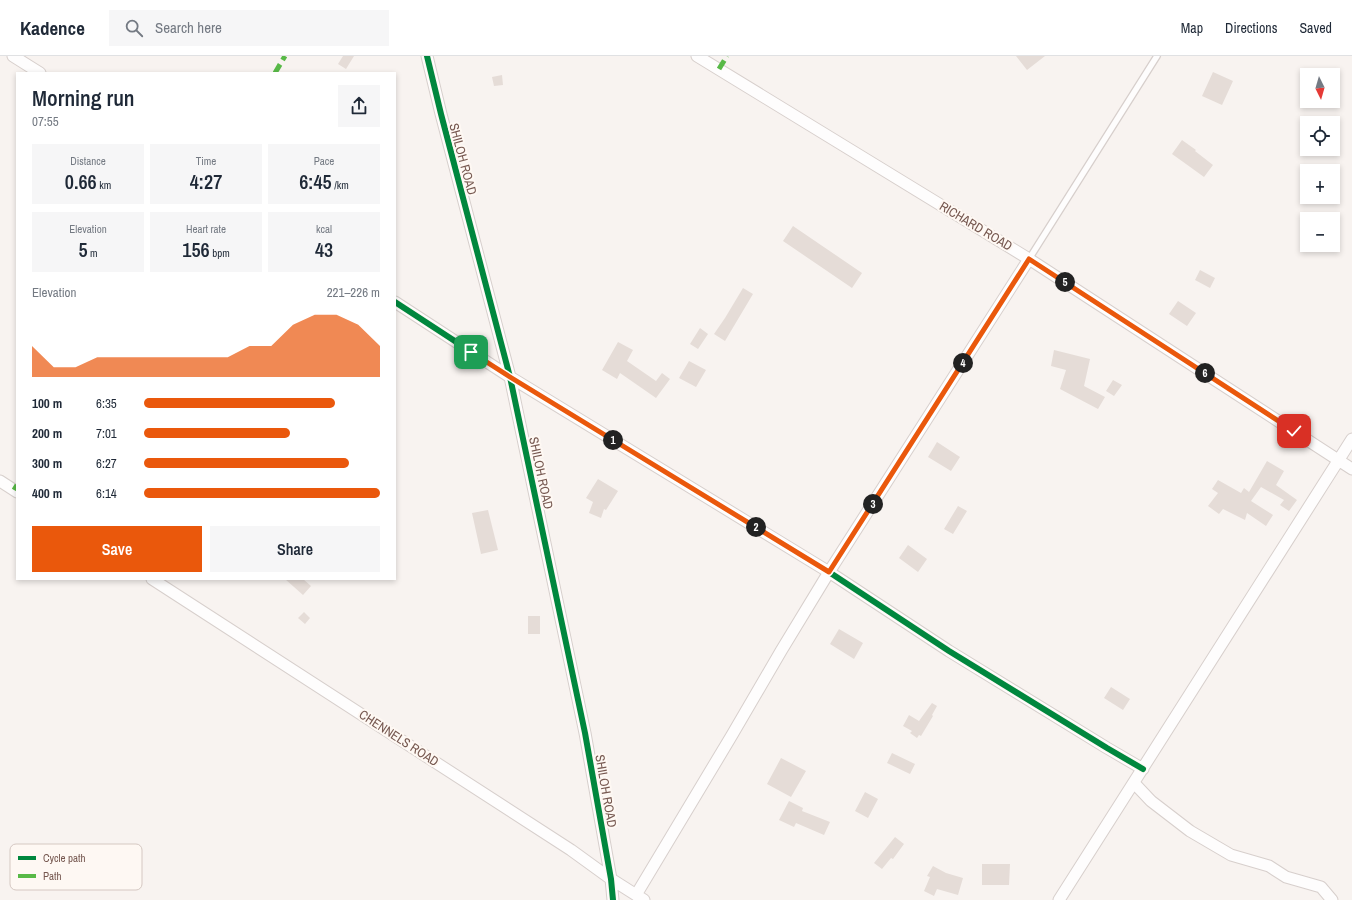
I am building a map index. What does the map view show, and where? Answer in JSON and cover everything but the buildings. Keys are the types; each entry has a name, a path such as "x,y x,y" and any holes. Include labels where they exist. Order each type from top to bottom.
{"street":[{"path":"13,56 38,72"},
{"name":"SHILOH ROAD","path":"427,56 440,114 510,377 585,733 611,879 613,900"},
{"name":"RICHARD ROAD","path":"697,56 1029,259 1352,469"},
{"path":"640,897 780,651 1029,259"},
{"path":"396,303 510,377 829,572 950,651 1143,769"},
{"path":"1059,900 1352,439"},
{"path":"0,481 16,491"},
{"name":"CHENNELS ROAD","path":"154,580 571,850 611,879 640,897"},
{"path":"1134,783 1151,801 1190,831 1231,855 1269,866 1286,877 1321,887 1332,900"}],"lane":[{"path":"1029,259 1157,56"}],"marked path":[{"path":"276,72 285,56"},
{"path":"719,69 727,56"}],"cycle path":[{"path":"427,56 510,377 585,733 611,879 613,900"},
{"path":"396,303 510,377 829,572 949,651 1143,769"}],"route":[{"path":"471,352 829,572 1029,259 1294,431"}]}
